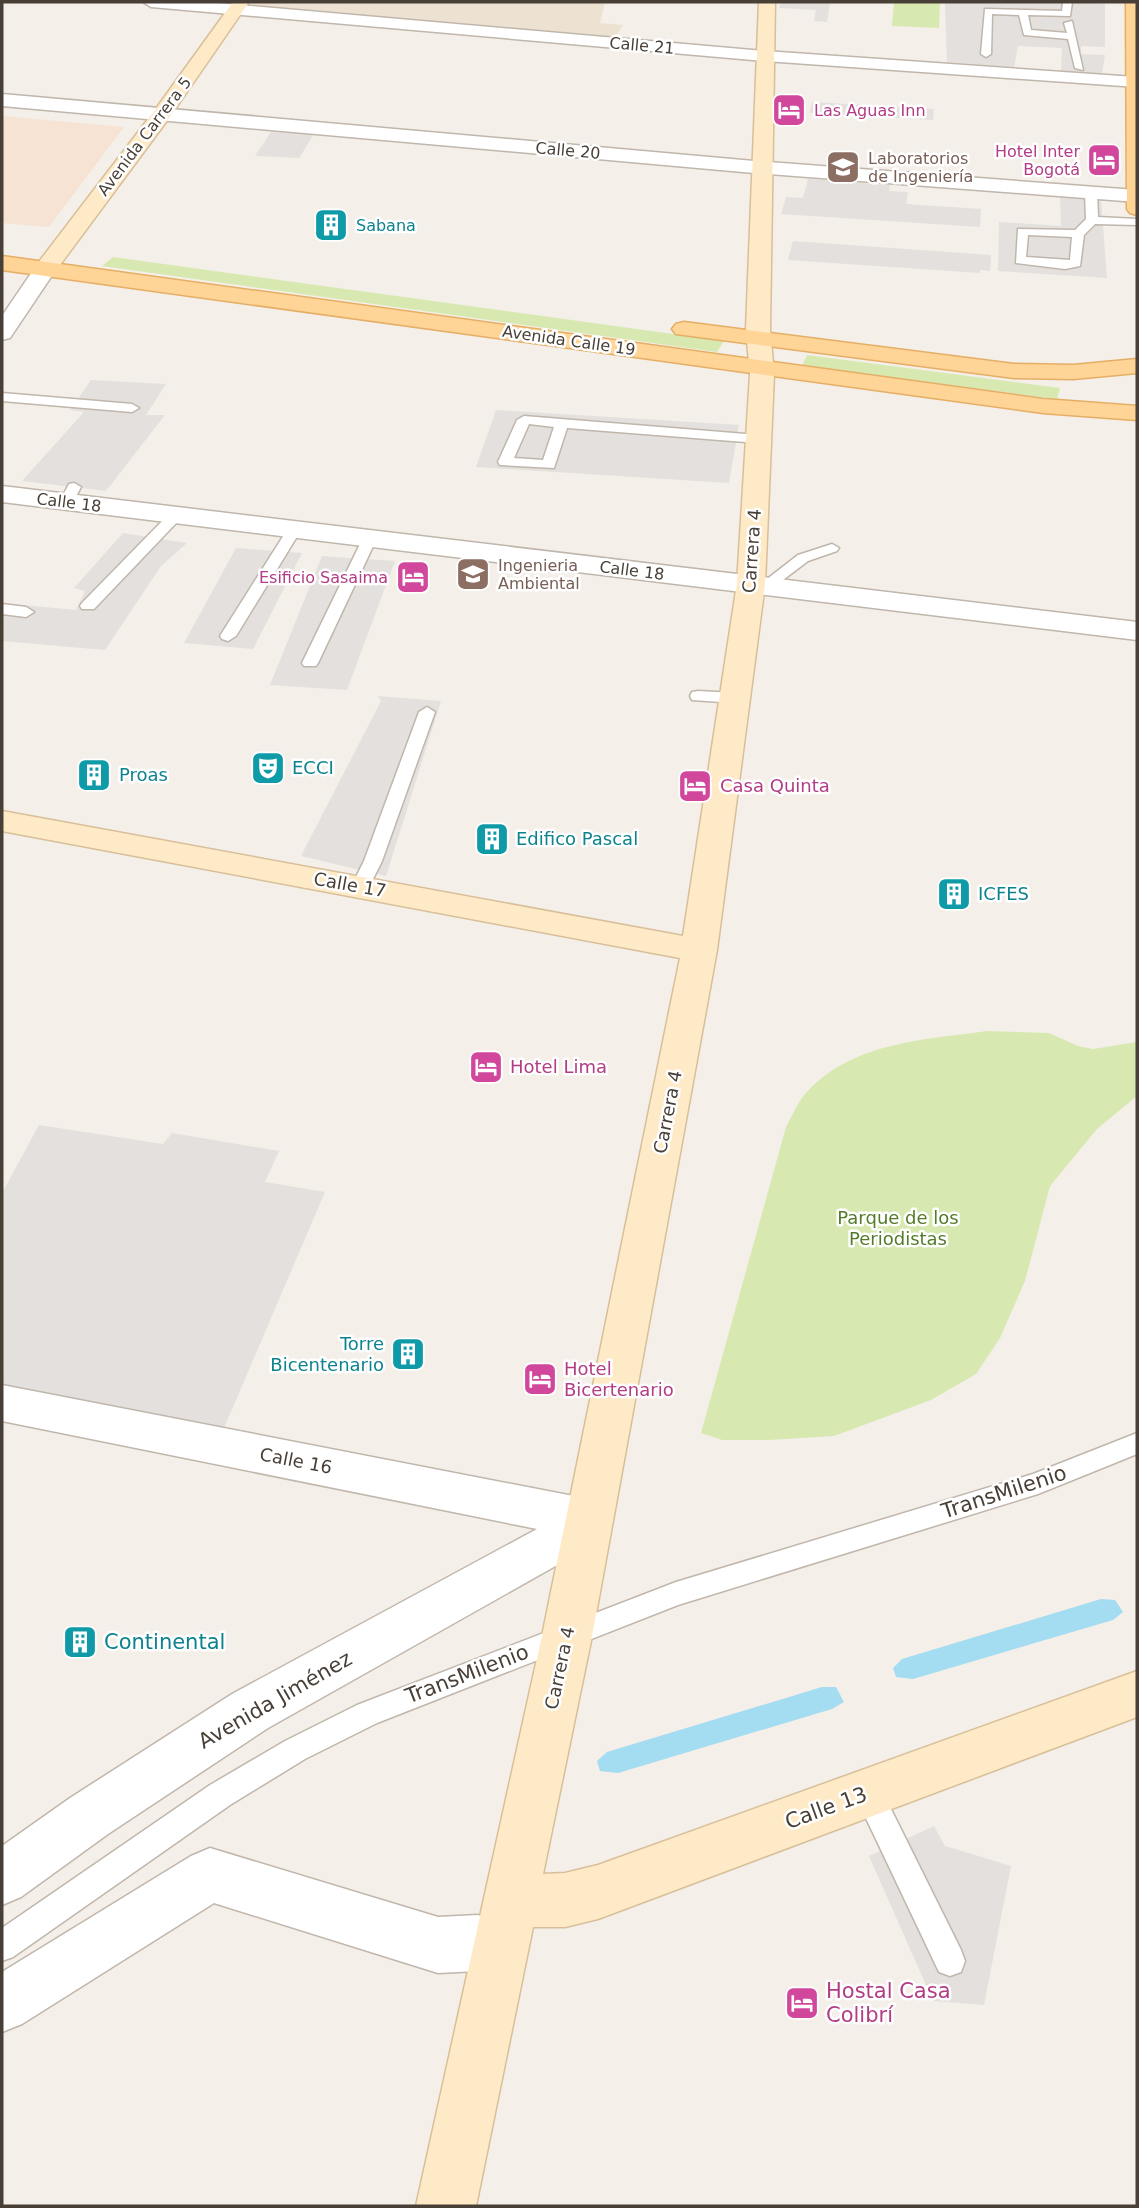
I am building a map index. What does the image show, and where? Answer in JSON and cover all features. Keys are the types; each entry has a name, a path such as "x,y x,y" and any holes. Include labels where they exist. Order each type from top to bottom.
{"main road":[{"path":"1134,2 1136,202"},
{"path":"34,242 89,249"},
{"name":"Avenida Calle 19","path":"2,263 1044,406 1137,412"},
{"path":"660,326 1014,371 1073,372 1137,366"}],"street":[{"name":"Calle 21","path":"151,2 239,5 765,57 1135,82"},
{"name":"Carrera 4","path":"446,2206 567,1636 574,1530 699,950 716,697 758,585 761,366 759,338 767,2"},
{"name":"Avenida Carrera 5","path":"46,268 162,114 239,5"},
{"name":"Calle 20","path":"2,100 762,167 1091,192 1136,202"},
{"path":"2,333 46,268"},
{"name":"Calle 18","path":"2,494 70,494 176,516 1126,629"},
{"name":"Calle 17","path":"2,821 699,950"},
{"name":"Calle 16","path":"2,1403 574,1530"},
{"name":"Avenida Jiménez","path":"2,1878 89,1815 250,1711 574,1530"},
{"name":"Calle 13","path":"512,1897 542,1903 573,1899 1137,1694"},
{"path":"2,2004 210,1875 438,1945 478,1942"}],"lane":[{"path":"1067,2 1067,14 1080,68"},
{"path":"986,54 987,12 992,6 1067,14"},
{"path":"1023,11 1027,33 1072,36"},
{"path":"1077,234 1024,230 1020,232 1020,260 1065,265 1076,263 1077,234 1092,219 1091,192"},
{"path":"1092,219 1137,222"},
{"path":"2,397 132,408"},
{"path":"562,423 758,439"},
{"path":"88,606 176,516"},
{"path":"228,636 294,530"},
{"path":"310,663 369,540"},
{"path":"758,585 803,558 832,548"},
{"path":"2,609 26,612"},
{"path":"360,887 373,861 427,712"},
{"name":"TransMilenio","path":"2,1946 144,1846 295,1750 439,1684 676,1594 1038,1483 1137,1443"},
{"path":"868,1793 950,1961"}],"shaded area":[{"path":"254,2 605,2 600,23 623,25 615,38 252,5"},
{"path":"781,2 830,2 827,22 814,21 816,10 779,8"},
{"path":"945,2 1105,4 1105,47 1081,46 1081,54 1105,55 1102,74 1061,71 1062,48 1018,46 1014,67 947,62"},
{"path":"812,102 934,109 933,120 810,113"},
{"path":"2,116 124,127 49,227 2,223"},
{"path":"271,132 314,134 299,158 255,156"},
{"path":"808,179 890,185 889,191 908,192 906,204 981,209 980,227 781,214 786,197 803,198"},
{"path":"1060,197 1101,200 1107,278 998,271 999,222 1061,226"},
{"path":"793,241 991,255 990,271 980,270 980,273 788,260"},
{"path":"91,380 166,384 146,415 165,415 106,491 22,481 84,412 70,410"},
{"path":"496,410 739,425 729,483 476,467"},
{"path":"123,533 187,543 161,566 105,650 2,641 2,603 76,610 85,591 74,588"},
{"path":"236,548 302,553 253,649 184,643"},
{"path":"322,556 395,561 347,690 270,685"},
{"path":"378,696 441,701 386,876 301,856 381,701"},
{"path":"39,1125 163,1144 172,1133 279,1151 265,1182 325,1192 224,1428 2,1390 2,1193"},
{"path":"934,1826 945,1846 1011,1866 984,2005 933,2001 869,1856"}],"green space":[{"path":"894,2 940,2 939,28 892,26"},
{"path":"113,257 724,341 717,352 102,266"},
{"path":"807,355 1060,388 1057,399 802,366"},
{"name":"Parque de los Periodistas","path":"988,1031 1049,1033 1078,1046 1093,1049 1137,1042 1137,1096 1097,1129 1050,1186 1025,1281 1000,1338 976,1374 931,1400 834,1436 722,1440 701,1433 786,1127 802,1098 820,1079 863,1055 912,1041"}],"water":[{"path":"1101,1599 1115,1600 1123,1612 1113,1620 913,1679 896,1677 893,1668 902,1659"},
{"path":"822,1687 836,1687 844,1702 832,1709 618,1773 600,1771 597,1761 607,1752"}],"place":[{"name":"Las Aguas Inn","path":"789,110"},
{"name":"Hotel Inter Bogotá","path":"1104,160"},
{"name":"Laboratorios de Ingeniería","path":"843,167"},
{"name":"Sabana","path":"331,225"},
{"name":"Ingenieria Ambiental","path":"473,574"},
{"name":"Esificio Sasaima","path":"413,577"},
{"name":"ECCI","path":"268,768"},
{"name":"Proas","path":"94,775"},
{"name":"Casa Quinta","path":"695,786"},
{"name":"Edifico Pascal","path":"492,839"},
{"name":"ICFES","path":"954,894"},
{"name":"Hotel Lima","path":"486,1067"},
{"name":"Torre Bicentenario","path":"408,1354"},
{"name":"Hotel Bicertenario","path":"540,1379"},
{"name":"Continental","path":"80,1642"},
{"name":"Hostal Casa Colibrí","path":"802,2003"}]}
